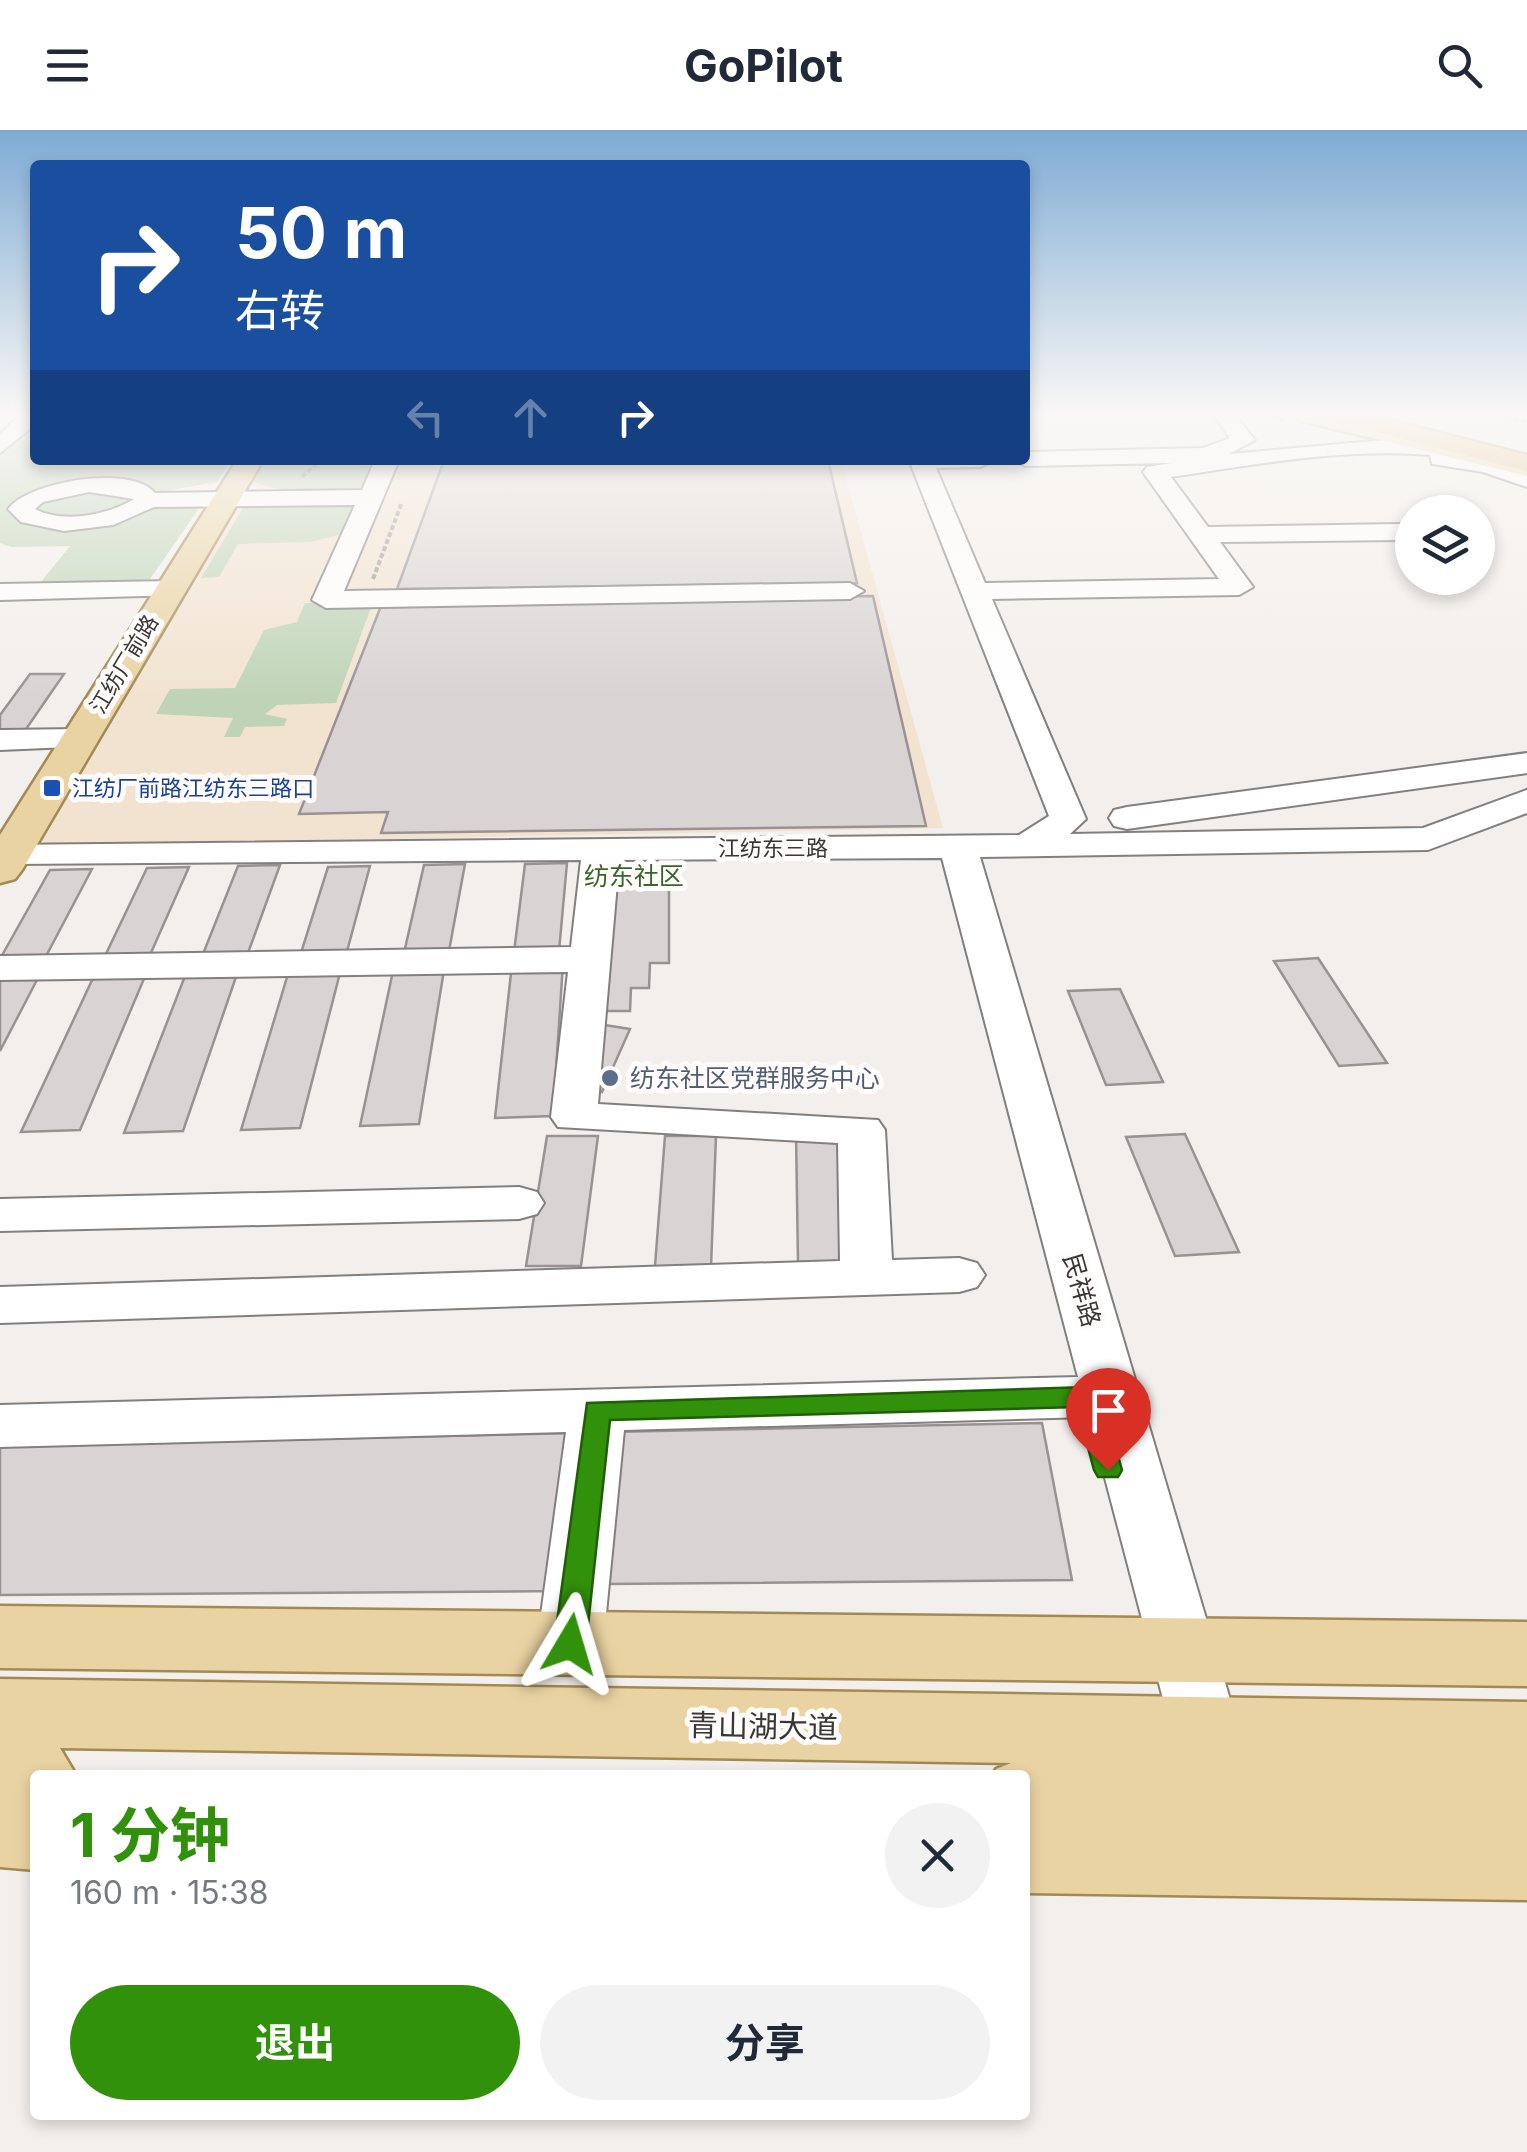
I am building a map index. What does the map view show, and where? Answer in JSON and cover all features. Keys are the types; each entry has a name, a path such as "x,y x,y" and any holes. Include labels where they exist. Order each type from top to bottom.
{"main road":[{"name":"江纺厂前路","path":"6,862 219,509"},
{"path":"0,1637 1527,1654"},
{"name":"青山湖大道","path":"0,1713 1527,1738"},
{"path":"0,1775 30,1776"},
{"path":"1030,1795 1527,1804"},
{"path":"0,1829 30,1832"},
{"path":"1030,1854 1527,1861"}],"street":[{"path":"20,509 24,515 70,523 113,518 130,509"},
{"path":"366,509 326,600 850,591"},
{"path":"941,509 1068,818"},
{"path":"974,590 1240,587 1182,509"},
{"path":"1201,535 1395,532"},
{"path":"0,592 170,589"},
{"path":"0,740 80,739"},
{"path":"1026,846 1068,818 1122,819 1527,764"},
{"name":"江纺东三路","path":"6,862 1428,839 1527,801"},
{"name":"民祥路","path":"950,847 1088,1397 1169,1650"},
{"name":"民祥路","path":"950,847 1192,1733"},
{"path":"601,850 574,1117 861,1130 866,1261"},
{"path":"0,968 589,959"},
{"path":"0,1215 518,1202"},
{"path":"0,1305 958,1275"},
{"path":"0,1426 1088,1397"},
{"path":"570,1644 597,1410"}],"path":[{"path":"365,599 399,509"}],"shaded area":[{"path":"855,509 943,828 33,846 227,512"}],"green space":[{"path":"0,509 198,509 150,579 36,588 70,546 11,547 0,543"},
{"path":"242,509 357,509 347,533 310,542 238,544 219,577 201,578"},
{"path":"373,602 336,703 277,705 265,714 287,719 284,726 245,727 240,737 224,737 233,718 156,714 170,689 235,688 264,630 297,622 305,603"}],"building":[{"path":"426,509 840,509 857,583 397,589"},
{"path":"873,596 926,826 381,833 388,812 299,814 383,601"},
{"path":"30,674 64,674 24,732 0,732 0,715"},
{"path":"567,863 559,951 514,952 525,864"},
{"path":"465,864 449,951 404,953 424,865"},
{"path":"669,864 669,963 650,963 649,988 631,988 630,1011 592,1011 602,865"},
{"path":"280,865 248,953 203,954 238,866"},
{"path":"370,866 346,955 300,956 328,867"},
{"path":"189,867 150,955 105,956 147,868"},
{"path":"92,869 45,958 0,959 50,870"},
{"path":"1318,958 1387,1063 1339,1066 1274,961"},
{"path":"563,963 553,1116 495,1118 512,964"},
{"path":"444,970 419,1124 360,1126 393,971"},
{"path":"340,973 300,1128 241,1130 288,974"},
{"path":"146,974 80,1130 21,1132 94,976"},
{"path":"237,974 183,1131 124,1133 185,976"},
{"path":"39,976 0,1051 0,977"},
{"path":"1120,989 1163,1082 1106,1085 1068,991"},
{"path":"586,1022 630,1029 602,1092 582,1088"},
{"path":"796,1133 846,1134 854,1263 798,1263"},
{"path":"1185,1134 1239,1252 1175,1256 1126,1137"},
{"path":"547,1136 598,1136 581,1266 526,1266"},
{"path":"665,1136 716,1136 711,1267 655,1266"},
{"path":"1042,1423 1072,1580 605,1584 610,1432"},
{"path":"576,1433 563,1591 0,1595 0,1446"}],"place":[{"name":"江纺厂前路江纺东三路口","path":"52,788"},
{"name":"纺东社区党群服务中心","path":"610,1078"}],"district":[{"name":"纺东社区","path":"634,876"}],"route":[{"path":"570,1644 597,1410 1088,1397 1108,1470"}]}
